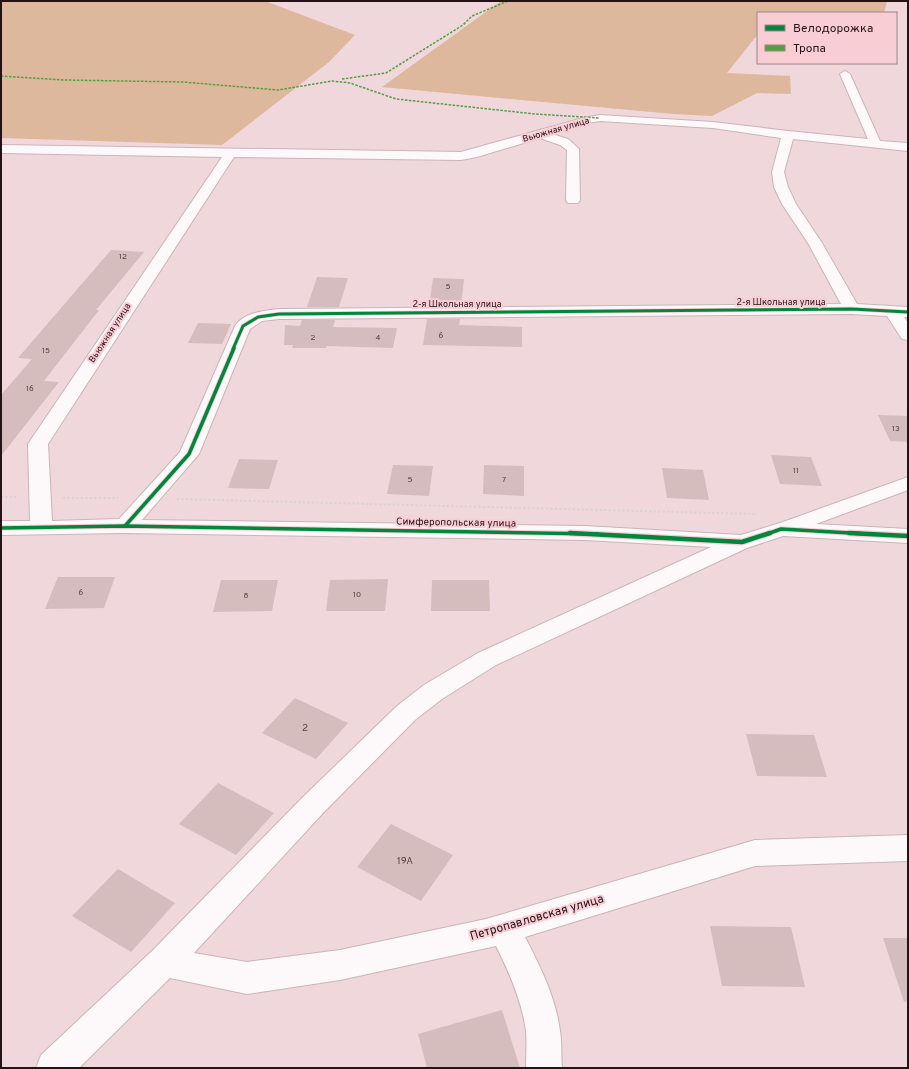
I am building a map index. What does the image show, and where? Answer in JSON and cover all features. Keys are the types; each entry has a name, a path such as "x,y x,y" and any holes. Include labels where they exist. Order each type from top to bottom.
{"street":[{"path":"845,74 876,144"},
{"name":"Вьюжная улица","path":"1,150 448,157 473,154 587,120 600,118 691,123 788,135 908,147"},
{"path":"541,134 564,142 573,149 573,200"},
{"path":"788,135 778,172 781,187 789,204 815,243 852,309"},
{"name":"Вьюжная улица","path":"41,528 38,444 230,153"},
{"name":"2-я Школьная улица","path":"125,526 189,454 243,326 258,317 280,314 852,309 900,312"},
{"path":"900,312 908,335"},
{"path":"781,529 908,483"},
{"name":"Симферопольская улица","path":"1,528 125,526 585,533 742,542 781,529 908,536"},
{"path":"54,1068 164,962 318,800 406,713 433,692 481,662 742,542"},
{"name":"Петропавловская улица","path":"164,962 247,978 340,965 504,929 756,853 908,848"},
{"path":"504,929 520,961 534,996 543,1030 544,1068"}],"path":[{"path":"1,497 150,499 763,514"}],"shaded area":[{"path":"1,1 265,1 355,35 329,62 222,145 1,138"},
{"path":"501,1 887,1 884,12 757,12 757,35 727,73 790,76 791,94 757,93 712,116 673,114 382,87"}],"building":[{"path":"111,250 144,252 96,310 99,310 44,381 59,382 1,456 1,395 32,359 18,358"},
{"path":"317,277 348,278 339,307 307,307"},
{"path":"433,278 464,279 461,306 429,306"},
{"path":"427,319 460,319 459,325 522,327 522,347 423,345"},
{"path":"302,320 335,320 333,327 397,328 393,348 327,346 326,348 292,348 293,345 284,345 285,325 300,326"},
{"path":"198,323 231,324 222,344 188,343"},
{"path":"878,415 908,416 908,442 890,441"},
{"path":"771,455 811,457 822,486 780,484"},
{"path":"239,459 278,460 269,489 228,488"},
{"path":"393,465 433,466 429,496 387,494"},
{"path":"484,465 524,466 524,496 483,494"},
{"path":"662,468 703,470 709,500 667,498"},
{"path":"58,577 115,577 104,608 45,609"},
{"path":"388,579 385,611 326,611 330,580"},
{"path":"221,580 278,580 272,611 213,612"},
{"path":"432,580 489,580 490,611 431,611"},
{"path":"295,698 348,723 316,759 262,733"},
{"path":"746,734 814,735 827,777 757,776"},
{"path":"218,783 274,813 236,855 179,824"},
{"path":"391,824 453,855 421,901 357,867"},
{"path":"118,869 175,903 131,952 72,916"},
{"path":"710,926 791,927 805,987 722,986"},
{"path":"883,938 908,938 908,1001 904,1002"},
{"path":"502,1010 520,1068 427,1068 418,1034"}],"marked path":[{"path":"342,79 386,73 463,25 472,16 508,1"},
{"path":"1,76 64,80 183,82 278,90 332,81 350,83 396,99 535,114 600,118"}],"cycle path":[{"path":"125,526 189,454 243,326 258,317 279,314 852,309 908,312"},
{"path":"1,528 125,526 585,533 742,542 781,529 908,536"}]}
